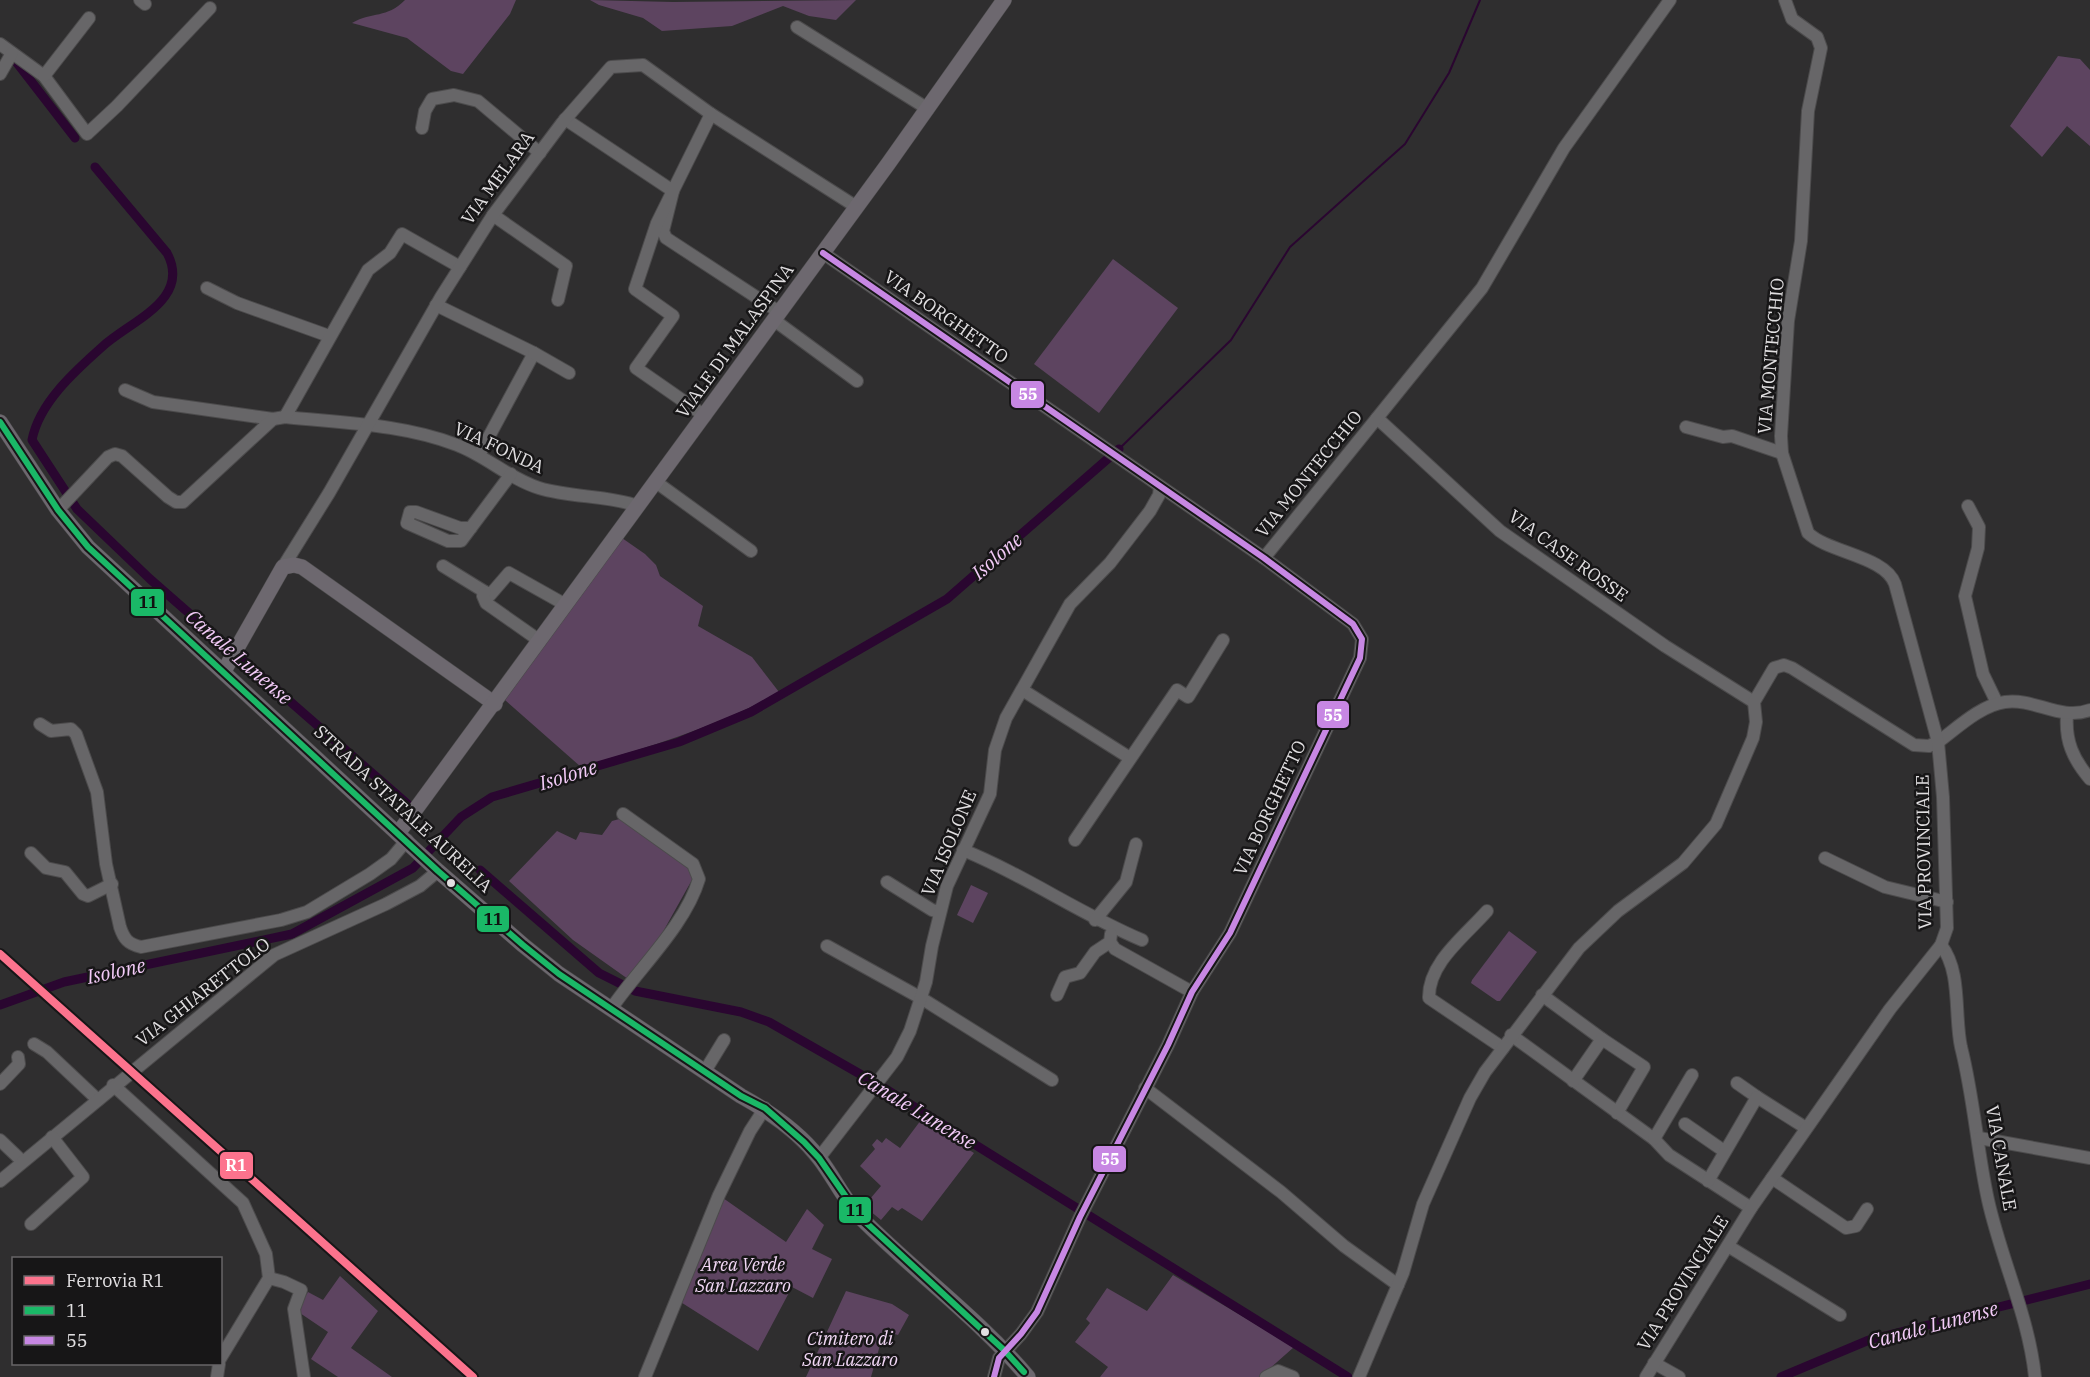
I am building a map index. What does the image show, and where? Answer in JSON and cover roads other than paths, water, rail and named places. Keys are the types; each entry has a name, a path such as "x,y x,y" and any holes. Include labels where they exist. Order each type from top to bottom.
{"main road":[{"name":"VIALE DI MALASPINA","path":"405,838 417,811 1004,0"},
{"name":"STRADA STATALE AURELIA","path":"0,422 88,548 231,659 436,869 559,974 765,1108 788,1127 819,1158 860,1217 1004,1350 1028,1377"},
{"path":"283,567 294,565 302,567 495,704"},
{"name":"VIA MELARA","path":"231,659 283,567"}],"street":[{"name":"VIA MONTECCHIO","path":"1264,558 1482,288 1564,148 1670,0"},
{"name":"VIA MONTECCHIO","path":"1785,0 1792,19 1817,37 1821,48 1808,111 1801,241 1788,321 1782,453 1808,533 1819,541 1879,567 1893,579 1938,742"},
{"path":"0,44 44,76 87,134 117,106 210,8"},
{"path":"44,76 89,18"},
{"path":"797,27 927,109"},
{"path":"0,74 12,53"},
{"name":"VIA MELARA","path":"283,567 300,542 436,305 493,215 566,119 611,67 643,65 711,114 855,206"},
{"path":"422,128 425,111 432,99 454,95 478,101 540,153"},
{"path":"705,416 636,368 673,316 635,289 657,223 711,114"},
{"path":"566,119 673,192"},
{"path":"673,192 663,231 666,238 776,316 857,381"},
{"path":"493,215 566,266 558,300"},
{"path":"61,507 76,494 96,469 115,454 122,456 168,497 176,502 183,502 279,418 368,270 390,253 402,234 460,267"},
{"name":"VIA BORGHETTO","path":"822,253 1264,558 1353,624 1360,634 1363,649 1230,933 1191,992 1146,1088 1082,1213 1038,1311 1022,1334 1004,1350"},
{"path":"207,288 237,303 329,336"},
{"path":"436,305 569,373"},
{"path":"479,455 534,354"},
{"name":"VIA FONDA","path":"125,390 153,402 279,418 368,425 434,438 479,455 511,474 552,491 624,501 638,506"},
{"name":"VIA CASE ROSSE","path":"1377,418 1500,531 1665,646 1754,702"},
{"path":"1686,427 1723,437 1732,436 1782,453"},
{"path":"471,528 511,474"},
{"path":"656,482 751,551"},
{"name":"VIA ISOLONE","path":"819,1158 897,1057 910,1031 921,998 939,912 963,850 990,794 999,737 1006,718 1070,604 1117,554 1150,511 1159,495 1160,487"},
{"path":"1968,506 1979,528 1978,548 1965,596 1983,674 1997,703"},
{"path":"300,542 298,555 302,567"},
{"path":"443,566 490,595 509,573 566,605"},
{"path":"485,592 483,596 486,603 540,641"},
{"path":"1075,840 1177,690 1188,697 1223,640"},
{"path":"1359,1377 1398,1285 1423,1204 1470,1098 1511,1035 1579,948 1618,911 1683,863 1716,824 1753,738 1756,722 1754,702 1771,671 1778,666 1788,666 1908,743 1929,746 1997,703 2019,701 2067,715 2090,710"},
{"path":"1023,691 1130,758"},
{"path":"2067,715 2068,745 2090,779"},
{"path":"40,724 51,731 71,729 76,734 97,792 99,820 123,936 132,945 141,947 271,922 307,912 392,859 405,838"},
{"name":"VIA PROVINCIALE","path":"1646,1377 1751,1209 1806,1128 1890,1009 1941,945 1947,928 1947,902 1938,742"},
{"path":"611,1009 644,969 699,879 693,864 623,814"},
{"path":"1095,920 1126,882 1136,844"},
{"path":"963,850 988,861 1095,920 1142,940"},
{"path":"31,853 46,868 65,872 83,894 88,896 112,884"},
{"path":"1825,858 1885,887 1947,902"},
{"name":"VIA GHIARETTOLO","path":"0,1181 113,1085 274,955 420,886 436,869"},
{"path":"887,882 939,912"},
{"path":"1487,911 1434,971 1429,984 1429,998 1503,1048"},
{"path":"1112,927 1110,942 1115,949 1191,992"},
{"path":"1057,995 1065,977 1080,973 1095,951 1110,942"},
{"name":"VIA CANALE","path":"1941,945 1952,964 1959,1036 1979,1138 1988,1199 2031,1349 2035,1377"},
{"path":"827,946 921,998 1052,1080"},
{"path":"1542,995 1644,1067 1617,1113"},
{"name":"VIA PROVINCIALE","path":"1511,1035 1654,1139 1669,1155 1751,1209"},
{"path":"1573,1081 1602,1039"},
{"path":"705,1071 724,1040"},
{"path":"34,1044 47,1052 98,1100"},
{"path":"0,1084 16,1069 19,1064 18,1057"},
{"path":"1654,1139 1692,1075"},
{"path":"1737,1083 1806,1128"},
{"path":"113,1085 243,1203 266,1254 269,1278 222,1356"},
{"path":"1146,1088 1398,1285"},
{"path":"1708,1181 1757,1097"},
{"path":"645,1377 719,1195 750,1131 765,1108"},
{"path":"1684,1124 1724,1151"},
{"path":"31,1224 82,1177 52,1137"},
{"path":"1979,1138 2090,1158"},
{"path":"0,1140 22,1161"},
{"path":"1772,1178 1846,1228 1856,1226 1868,1209"},
{"path":"1728,1246 1840,1315"},
{"path":"269,1278 301,1290 294,1309 304,1377"},
{"path":"994,1377 999,1358 1004,1350"},
{"path":"1654,1363 1679,1377"},
{"path":"1266,1377 1278,1371 1293,1377"}],"waterway":[{"path":"1119,449 1231,340 1290,247 1405,144 1449,73 1480,0"},
{"name":"Canale Lunense","path":"17,63 75,138"},
{"name":"Canale Lunense","path":"95,167 167,253 173,269 171,284 165,297 154,308 102,347 60,389 42,413 32,440 77,509 150,579 412,808"},
{"name":"Isolone","path":"0,1005 64,982 292,934 413,868 461,817 492,797 679,742 751,712 947,599 1119,449"},
{"name":"Canale Lunense","path":"480,870 599,973 635,991 741,1012 769,1022 881,1086 1348,1377"},
{"name":"Canale Lunense","path":"1781,1377 1869,1340 2090,1284"}],"rail line":[{"name":"R1","path":"0,954 473,1377"}],"park label":[{"name":"Area Verde San Lazzaro","path":"743,1275"},
{"name":"Cimitero di San Lazzaro","path":"850,1349"}]}
